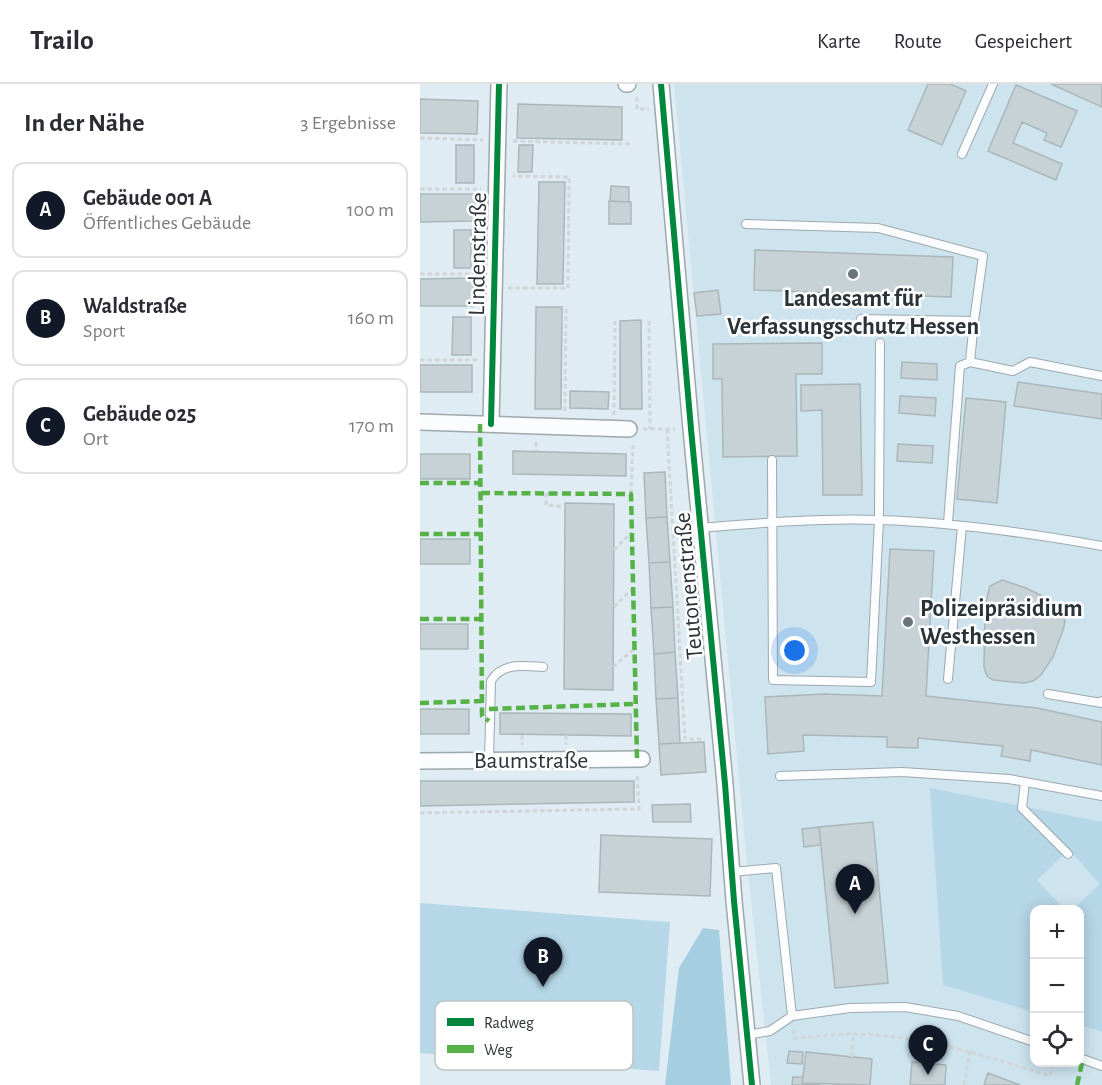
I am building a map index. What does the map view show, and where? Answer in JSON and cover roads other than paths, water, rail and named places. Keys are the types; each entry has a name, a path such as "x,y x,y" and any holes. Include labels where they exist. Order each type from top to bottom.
{"street":[{"name":"Lindenstraße","path":"491,424 499,84"},
{"name":"Teutonenstraße","path":"661,84 752,1085"},
{"path":"420,422 626,429"},
{"name":"Baumstraße","path":"420,760 639,759"}],"lane":[{"path":"962,154 993,84"},
{"path":"746,224 878,228 983,256 970,362"},
{"path":"861,320 974,321"},
{"path":"772,460 772,680 871,682 879,520 880,343"},
{"path":"948,524 960,366 970,362 1013,371 1030,362 1102,376"},
{"path":"701,528 772,522 879,520 948,524 1102,546"},
{"path":"948,680 962,526"},
{"path":"489,760 490,681 498,671 507,667 543,667"},
{"path":"1048,694 1102,703 1102,701"},
{"path":"780,776 902,772 1009,779 1102,796"},
{"path":"1025,782 1022,808 1068,854"},
{"path":"732,872 776,868 792,1016"},
{"path":"747,1035 770,1031 792,1016 850,1008 904,1007 958,1016 1030,1040"},
{"path":"1084,1059 1102,1066"}],"place":[{"name":"Landesamt für Verfassungsschutz Hessen","path":"853,274"},
{"name":"Polizeipräsidium Westhessen","path":"908,622"},
{"name":"Gebäude 001 A","path":"855,914"},
{"name":"Waldstraße","path":"543,987"},
{"name":"Gebäude 025","path":"928,1075"}]}
